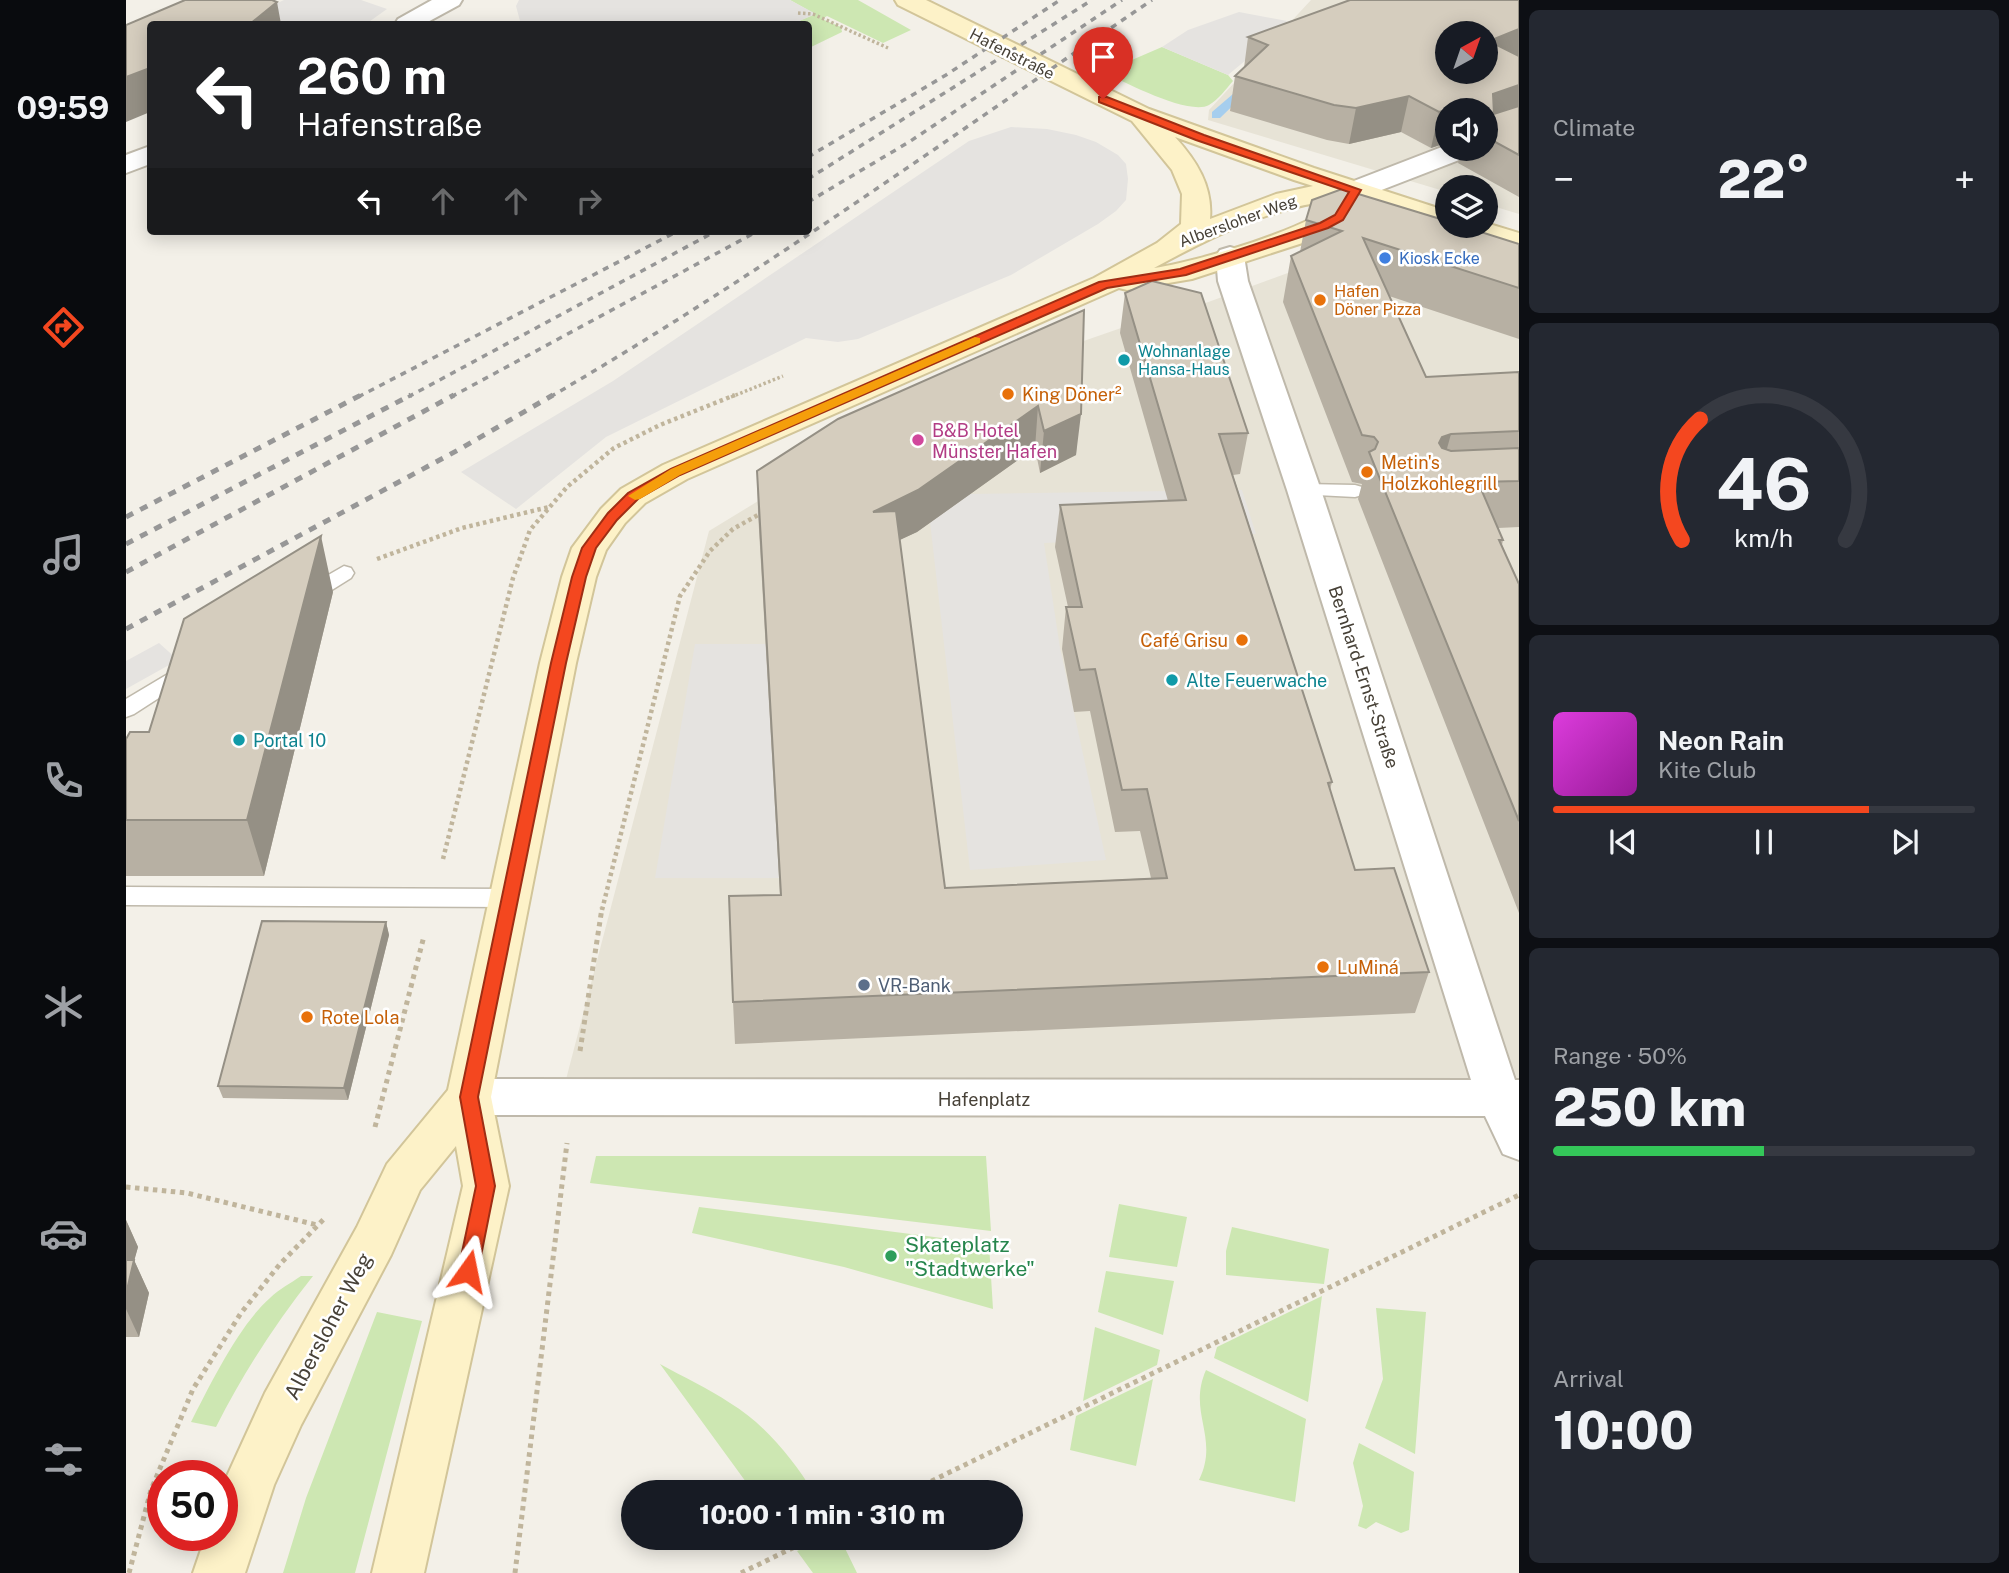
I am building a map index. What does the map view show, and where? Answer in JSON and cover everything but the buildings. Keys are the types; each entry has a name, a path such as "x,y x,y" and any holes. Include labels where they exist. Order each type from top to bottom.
{"main road":[{"name":"Hafenstraße","path":"907,0 1140,115 1435,216"},
{"path":"1140,115 1178,157 1191,178 1196,196 1197,219 1193,228 1170,246"},
{"name":"Albersloher Weg","path":"398,1573 486,1186 469,1097 558,663 579,577 589,548 612,516 633,496 676,472 1104,284 1170,246 1286,201 1314,194 1356,190"},
{"name":"Albersloher Weg","path":"1104,284 1182,273 1324,226 1339,217 1356,190"},
{"path":"1498,236 1519,243"},
{"name":"Albersloher Weg","path":"219,1573 249,1484 284,1409 374,1241 403,1178 469,1097"}],"street":[{"path":"412,21 450,0"},
{"path":"126,165 147,155"},
{"path":"1356,190 1435,159"},
{"name":"Bernhard-Ernst-Straße","path":"1230,256 1233,281 1509,1098 1519,1141"},
{"name":"Hafenplatz","path":"469,1097 1509,1098"}],"lane":[{"path":"1304,490 1355,491"},
{"path":"287,608 344,573"},
{"path":"126,709 208,656"},
{"path":"126,895 511,898"}],"path":[{"path":"798,13 813,13 888,48"},
{"path":"344,573 425,539 500,515 550,507"},
{"path":"515,1573 573,1098 602,907 680,596 710,551 733,529 758,515"},
{"path":"126,1186 187,1194 318,1225 280,1264 241,1312 193,1389 150,1490 129,1573"},
{"path":"933,1480 1519,1195"},
{"path":"741,1573 788,1550"}],"shaded area":[{"path":"284,0 361,0 387,9 370,21 269,21 254,14"},
{"path":"519,0 790,0 816,14 799,21 520,21 516,6"},
{"path":"1311,0 1519,0 1519,214 1498,208 1498,175 1435,175 1435,188 1208,120 1209,110"},
{"path":"1239,12 1287,21 1277,34 1228,75 1162,47 1188,30"},
{"path":"1011,127 1047,129 1076,135 1096,142 1118,155 1126,164 1126,200 1098,224 1011,275 858,339 838,342 806,338 606,437 516,509 461,472 613,381 969,141"},
{"path":"1296,270 1519,289 1519,1084 563,1091 709,531 937,392 1147,319 1192,308"},
{"path":"1242,490 1256,534 1044,543 1060,648 1106,860 970,870 930,522 970,494"},
{"path":"159,643 178,660 126,689 126,661"},
{"path":"695,644 766,644 779,878 655,878"}],"green space":[{"path":"790,0 858,0 911,30 883,43 827,16 822,19 841,27 842,32 812,47 812,21 799,21 815,14"},
{"path":"1162,47 1228,75 1233,81 1212,103 1200,107 1172,102 1104,72"},
{"path":"596,1156 986,1156 991,1231 590,1183"},
{"path":"1119,1204 1187,1217 1177,1267 1109,1257"},
{"name":"Skateplatz \"Stadtwerke\"","path":"699,1207 989,1244 993,1309 844,1267 692,1233"},
{"path":"1232,1227 1329,1249 1324,1284 1226,1275 1226,1251"},
{"path":"1106,1271 1174,1281 1163,1335 1098,1312"},
{"path":"301,1276 313,1276 261,1349 216,1427 191,1422 226,1356 247,1324 274,1295"},
{"path":"1322,1296 1308,1402 1214,1358 1217,1347"},
{"path":"1376,1308 1426,1312 1415,1454 1365,1428 1383,1379"},
{"path":"377,1312 422,1321 355,1573 283,1573 306,1498"},
{"path":"1095,1327 1160,1350 1157,1365 1083,1401"},
{"path":"660,1364 722,1398 755,1421 787,1455 805,1480 745,1480"},
{"path":"1206,1370 1306,1419 1295,1502 1199,1480 1205,1465 1206,1451 1200,1399"},
{"path":"1153,1379 1136,1466 1070,1450 1076,1416"},
{"path":"1359,1443 1414,1472 1409,1530 1401,1533 1376,1522 1366,1529 1358,1526 1363,1506 1353,1463"},
{"path":"846,1550 857,1573 813,1573 797,1551"}],"waterway":[{"path":"1216,115 1247,86"}],"railway":[{"path":"812,155 946,75 1060,0"},
{"path":"812,176 1092,0"},
{"path":"812,200 909,142 1122,0"},
{"path":"812,232 1152,0"},
{"path":"358,397 670,235"},
{"path":"408,397 709,235"},
{"path":"451,397 751,235"},
{"path":"550,397 704,303 807,235"},
{"path":"126,517 361,395"},
{"path":"126,544 411,395"},
{"path":"126,572 454,395"},
{"path":"126,629 460,449 553,395"}],"slow traffic":[{"path":"635,496 676,472 975,341"}],"place":[{"name":"Kiosk Ecke","path":"1385,258"},
{"name":"Hafen Döner Pizza","path":"1320,300"},
{"name":"Wohnanlage Hansa-Haus","path":"1124,360"},
{"name":"King Döner²","path":"1008,394"},
{"name":"B&B Hotel Münster Hafen","path":"918,440"},
{"name":"Metin's Holzkohlegrill","path":"1367,472"},
{"name":"Café Grisu","path":"1242,640"},
{"name":"Alte Feuerwache","path":"1172,680"},
{"name":"Portal 10","path":"239,740"},
{"name":"LuMiná","path":"1323,967"},
{"name":"VR-Bank","path":"864,985"},
{"name":"Rote Lola","path":"307,1017"},
{"name":"Skateplatz \"Stadtwerke\"","path":"891,1256"}],"route":[{"path":"468,1271 486,1186 469,1097 558,663 579,577 589,548 612,516 633,496 676,472 1104,284 1182,273 1324,226 1339,217 1356,190 1200,137 1103,99"}]}
